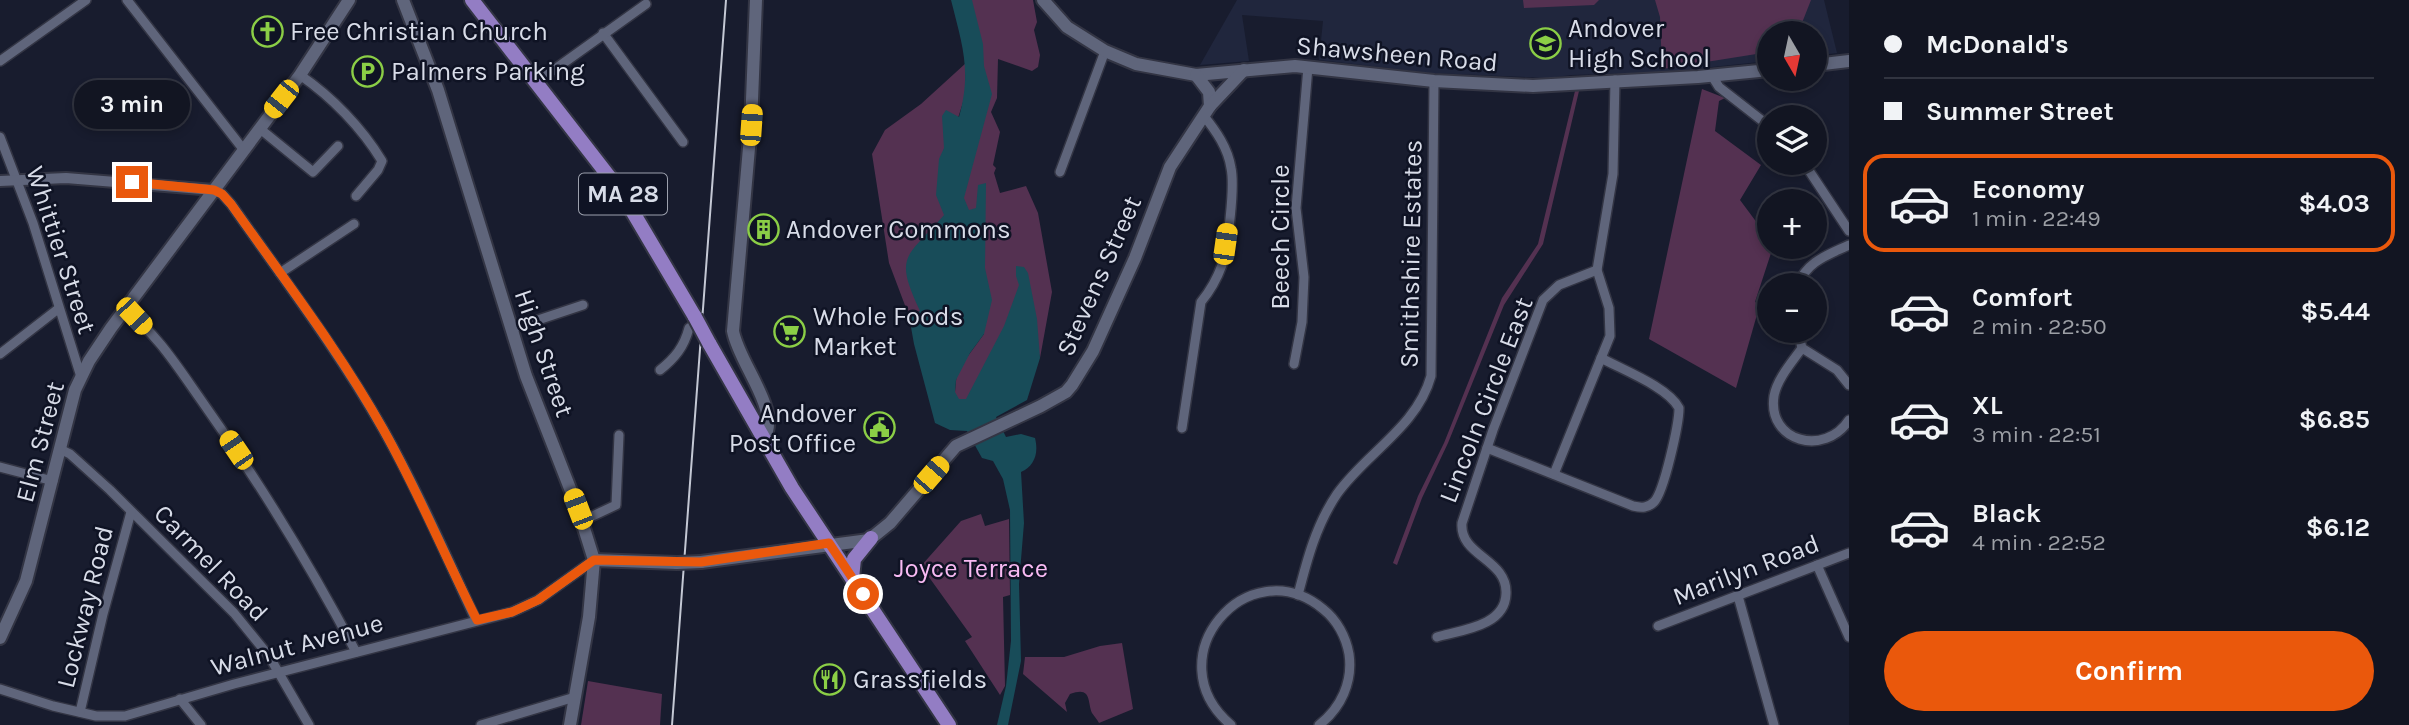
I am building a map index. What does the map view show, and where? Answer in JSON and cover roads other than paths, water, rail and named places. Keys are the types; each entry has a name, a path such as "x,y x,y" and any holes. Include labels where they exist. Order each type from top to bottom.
{"main road":[{"name":"Elm Street","path":"0,638 26,581 69,411 81,377 98,346 300,75 349,0"},
{"name":"High Street","path":"402,0 442,101 511,329 594,560 589,617 570,725"},
{"name":"MA 28","path":"472,0 628,202 792,488 949,725"},
{"path":"756,0 751,125 733,331 739,353 762,400 768,419 767,431 761,435"},
{"name":"Shawsheen Road","path":"1048,2 1067,27 1105,51 1136,64 1196,75 1284,66 1434,81 1533,86 1757,71"},
{"path":"1827,64 1849,61"},
{"name":"Stevens Street","path":"872,538 890,523 956,446 1066,392 1078,378 1135,258 1170,167 1207,111 1244,71"},
{"path":"1196,75 1209,92 1207,111"},
{"path":"594,560 701,562 872,538"},
{"path":"852,578 854,559 872,538"}],"street":[{"path":"0,61 86,0"},
{"path":"127,0 243,149"},
{"path":"537,82 646,5"},
{"path":"603,33 683,142"},
{"path":"1060,172 1105,51"},
{"name":"Beech Circle","path":"1294,364 1302,322 1304,277 1296,208 1308,67"},
{"path":"300,75 328,96 372,144 382,161 378,170 356,196"},
{"path":"1712,76 1720,87 1757,116"},
{"path":"1554,474 1610,336 1609,309 1597,270 1612,174 1615,80"},
{"name":"Smithshire Estates","path":"1297,595 1312,542 1338,492 1395,434 1429,384 1432,367 1434,81"},
{"path":"1182,428 1201,302 1212,288 1222,263 1230,199 1232,170 1207,111"},
{"path":"259,128 313,172 338,146"},
{"name":"Whittier Street","path":"0,138 17,179 81,377"},
{"path":"1812,175 1849,231"},
{"path":"0,181 85,178 214,190 227,199 347,370 382,426 415,488 477,620"},
{"path":"280,273 354,224"},
{"path":"1803,273 1817,260 1849,245"},
{"name":"Lincoln Circle East","path":"1437,637 1490,620 1500,613 1506,601 1507,589 1501,573 1466,542 1461,528 1487,448 1543,300 1559,285 1597,270"},
{"path":"511,329 583,305"},
{"path":"0,354 58,309"},
{"path":"125,310 175,363 248,468 356,652"},
{"path":"660,370 676,357 696,320"},
{"path":"1801,343 1802,348 1837,370 1849,385"},
{"path":"1802,348 1780,381 1774,396 1775,412 1782,426 1794,437 1817,442 1839,433 1849,420"},
{"path":"1487,448 1641,508 1652,504 1662,489 1679,408 1675,401 1663,392 1601,358"},
{"path":"582,521 616,505 619,435"},
{"name":"Carmel Road","path":"60,449 88,469 253,634 279,672 309,725"},
{"path":"0,467 52,481"},
{"name":"Lockway Road","path":"80,712 131,512"},
{"name":"Marilyn Road","path":"1658,626 1849,554"},
{"name":"Walnut Avenue","path":"0,689 114,721 180,699 512,612 538,600 594,560"},
{"path":"1817,565 1849,637"},
{"path":"1231,725 1209,700 1202,678 1202,655 1209,633 1222,614 1241,600 1263,593 1286,592 1308,599 1327,613 1341,631 1349,653 1346,688 1336,709 1319,725"},
{"path":"1738,596 1773,725"},
{"path":"481,725 575,697"},
{"path":"180,699 201,725"}],"railway":[{"path":"672,725 726,0"}],"place":[{"name":"Free Christian Church","path":"267,31"},
{"name":"Andover High School","path":"1545,43"},
{"name":"Palmers Parking","path":"368,71"},
{"name":"Andover Commons","path":"763,229"},
{"name":"Whole Foods Market","path":"790,331"},
{"name":"Andover Post Office","path":"879,428"},
{"name":"Grassfields","path":"830,679"}],"park label":[{"name":"Joyce Terrace","path":"971,568"}]}
